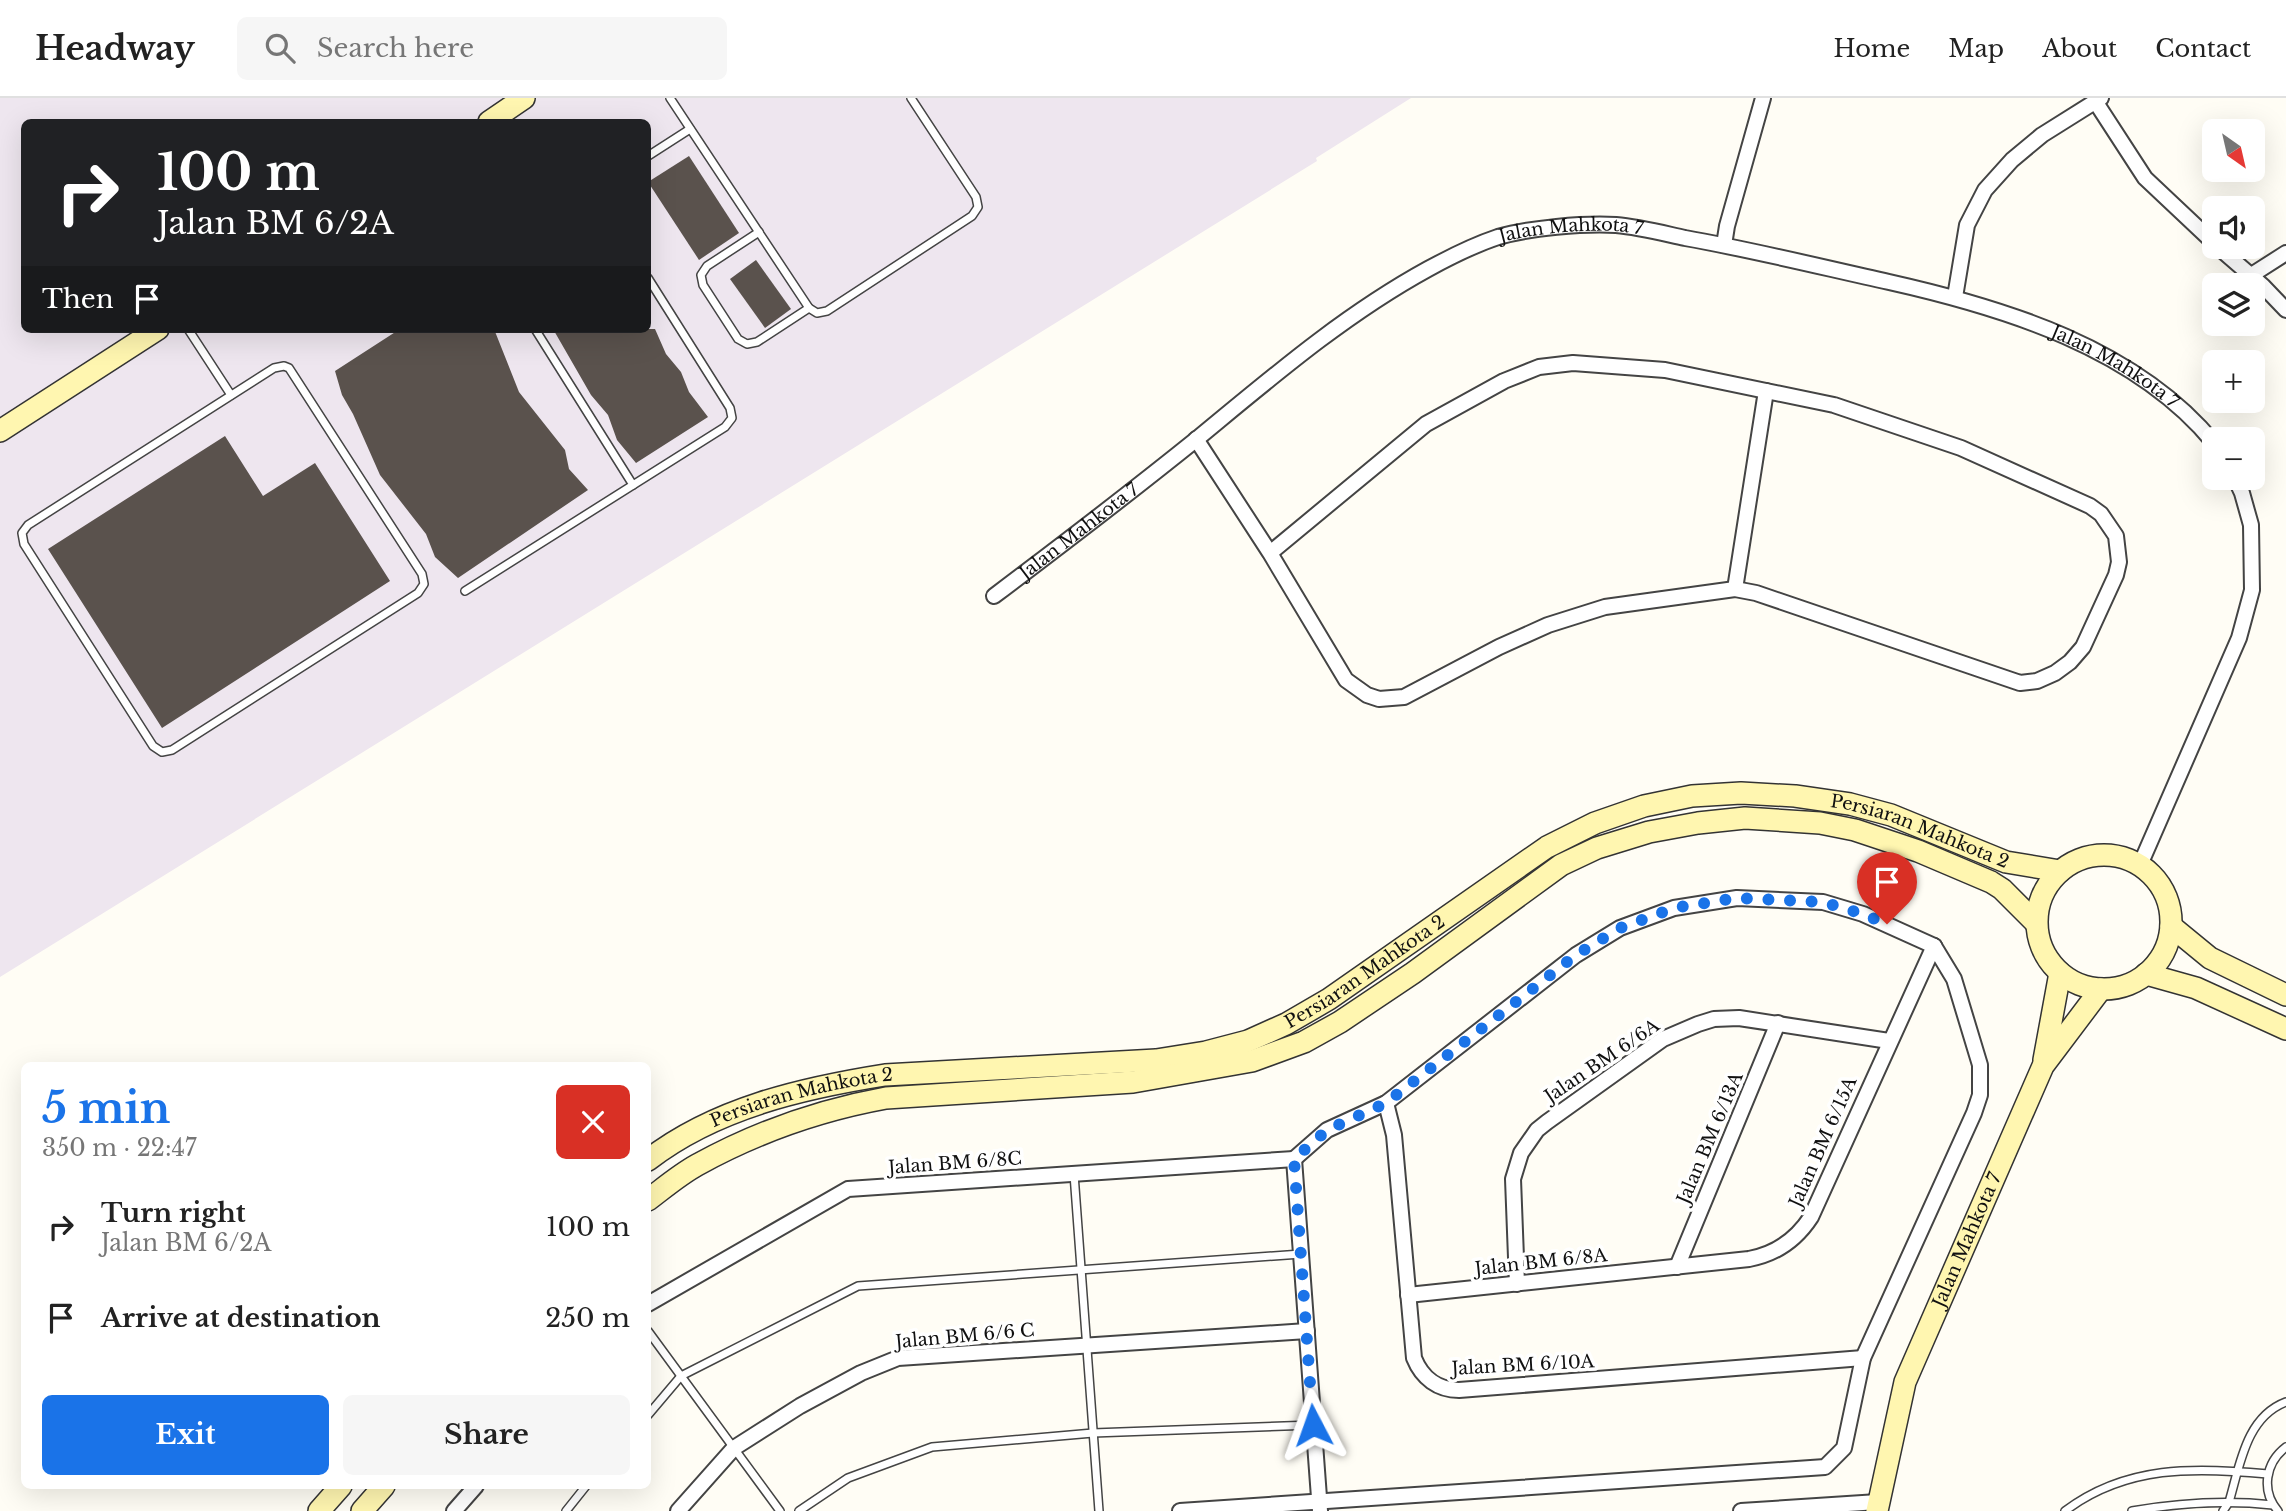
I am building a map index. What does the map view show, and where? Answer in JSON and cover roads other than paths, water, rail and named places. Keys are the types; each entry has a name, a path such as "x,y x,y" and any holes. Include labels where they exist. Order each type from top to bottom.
{"main road":[{"path":"493,119 524,98"},
{"path":"0,431 152,333"},
{"name":"Persiaran Mahkota 2","path":"651,1158 698,1129 762,1102 804,1089 885,1075 1156,1060 1206,1052 1248,1041 1286,1024 1329,999 1547,847 1607,819 1644,806 1692,796 1741,793 1782,795 1850,804 1891,815 2006,862 2060,871"},
{"name":"Persiaran Mahkota 2","path":"651,1198 695,1166 805,1117 886,1098 1133,1082 1252,1061 1304,1042 1340,1023 1413,973 1561,865 1597,848 1649,832 1745,818 1820,823 1855,830 1918,851 1991,882 2002,889 2036,923"},
{"path":"2099,855 2121,857 2140,866 2154,877 2164,892 2171,926 2159,961 2146,974 2133,983 2101,989 2079,985 2060,973 2043,951 2036,923 2039,904 2047,886 2060,871 2079,860 2099,855"},
{"path":"2171,926 2210,958 2286,995"},
{"path":"2043,1066 2060,973"},
{"path":"2146,974 2196,988 2286,1029"},
{"name":"Jalan Mahkota 7","path":"1877,1506 1903,1385 2043,1066 2101,989"},
{"path":"885,1075 886,1098"},
{"path":"319,1511 338,1489"},
{"path":"362,1511 381,1489"}],"street":[{"path":"1724,244 1763,98"},
{"path":"1955,297 1967,225 1985,190 2011,160 2042,135 2098,100 2145,178 2202,232"},
{"name":"Jalan Mahkota 7","path":"994,596 1196,439 1288,363 1397,286 1449,258 1499,237 1548,228 1615,225 1724,244 1955,297 2068,337 2101,353 2164,396 2193,418 2202,429"},
{"path":"2255,273 2286,253"},
{"path":"2231,259 2247,273"},
{"path":"2265,290 2286,310"},
{"path":"1196,439 1270,553 1346,680 1367,695 1379,699 1404,697 1499,647 1548,625 1605,607 1735,589 1756,593 2021,683 2037,681 2054,674 2070,662 2083,647 2116,575 2119,562 2116,536 2101,514 2090,506 1961,448 1834,405 1665,370 1583,363 1539,367 1465,401 1426,424 1270,553"},
{"path":"1735,589 1766,391"},
{"path":"2140,866 2239,639 2252,590 2251,525 2241,490"},
{"path":"1180,1511 1319,1506 1825,1467 1844,1448 1863,1359 1980,1095 1980,1065 1956,984 1934,946 1863,914 1823,902 1737,898 1674,908 1620,928 1576,955 1386,1103 1327,1130 1294,1159 1319,1506"},
{"name":"Jalan BM 6/15A","path":"1677,1267 1758,1258 1776,1251 1798,1234 1815,1211 1889,1041 1934,946"},
{"name":"Jalan BM 6/6A","path":"1517,1284 1513,1179 1521,1153 1537,1130 1663,1039 1714,1019 1731,1018 1889,1041"},
{"name":"Jalan BM 6/13A","path":"1677,1267 1778,1023"},
{"name":"Jalan BM 6/10A","path":"1386,1103 1394,1135 1416,1364 1423,1375 1435,1385 1453,1390 1863,1359"},
{"name":"Jalan BM 6/8C","path":"651,1302 848,1189 1294,1159"},
{"name":"Jalan BM 6/8A","path":"1408,1295 1677,1267"},
{"name":"Jalan BM 6/6 C","path":"678,1511 734,1448 800,1406 860,1373 898,1358 1307,1331"},
{"path":"454,1511 474,1489"},
{"path":"1741,1511 1877,1506"}],"lane":[{"path":"670,98 809,308 817,313 827,311 972,215 978,207 976,197 911,98"},
{"path":"651,154 690,129"},
{"path":"758,232 707,267 701,275 703,285 738,339 747,344 757,342 809,308"},
{"path":"465,591 726,426 732,418 730,408 651,283"},
{"path":"191,333 231,395"},
{"path":"540,333 633,485"},
{"path":"274,368 289,368 422,574 424,584 418,593 172,750 162,752 153,746 24,544 22,533 28,525 231,395 274,368"},
{"path":"1074,1174 1099,1511"},
{"path":"651,1411 681,1376 858,1286 1301,1254"},
{"path":"651,1335 780,1511"},
{"path":"2223,1511 2229,1502 2250,1433 2267,1412 2286,1402"},
{"path":"799,1511 848,1478 932,1447 1093,1433 1313,1425"},
{"path":"2276,1508 2269,1495 2268,1474 2273,1460 2286,1447"},
{"path":"2065,1511 2086,1495 2120,1481 2155,1472 2238,1471 2268,1474"},
{"path":"566,1511 584,1489"},
{"path":"2132,1511 2229,1502 2276,1508"}]}
